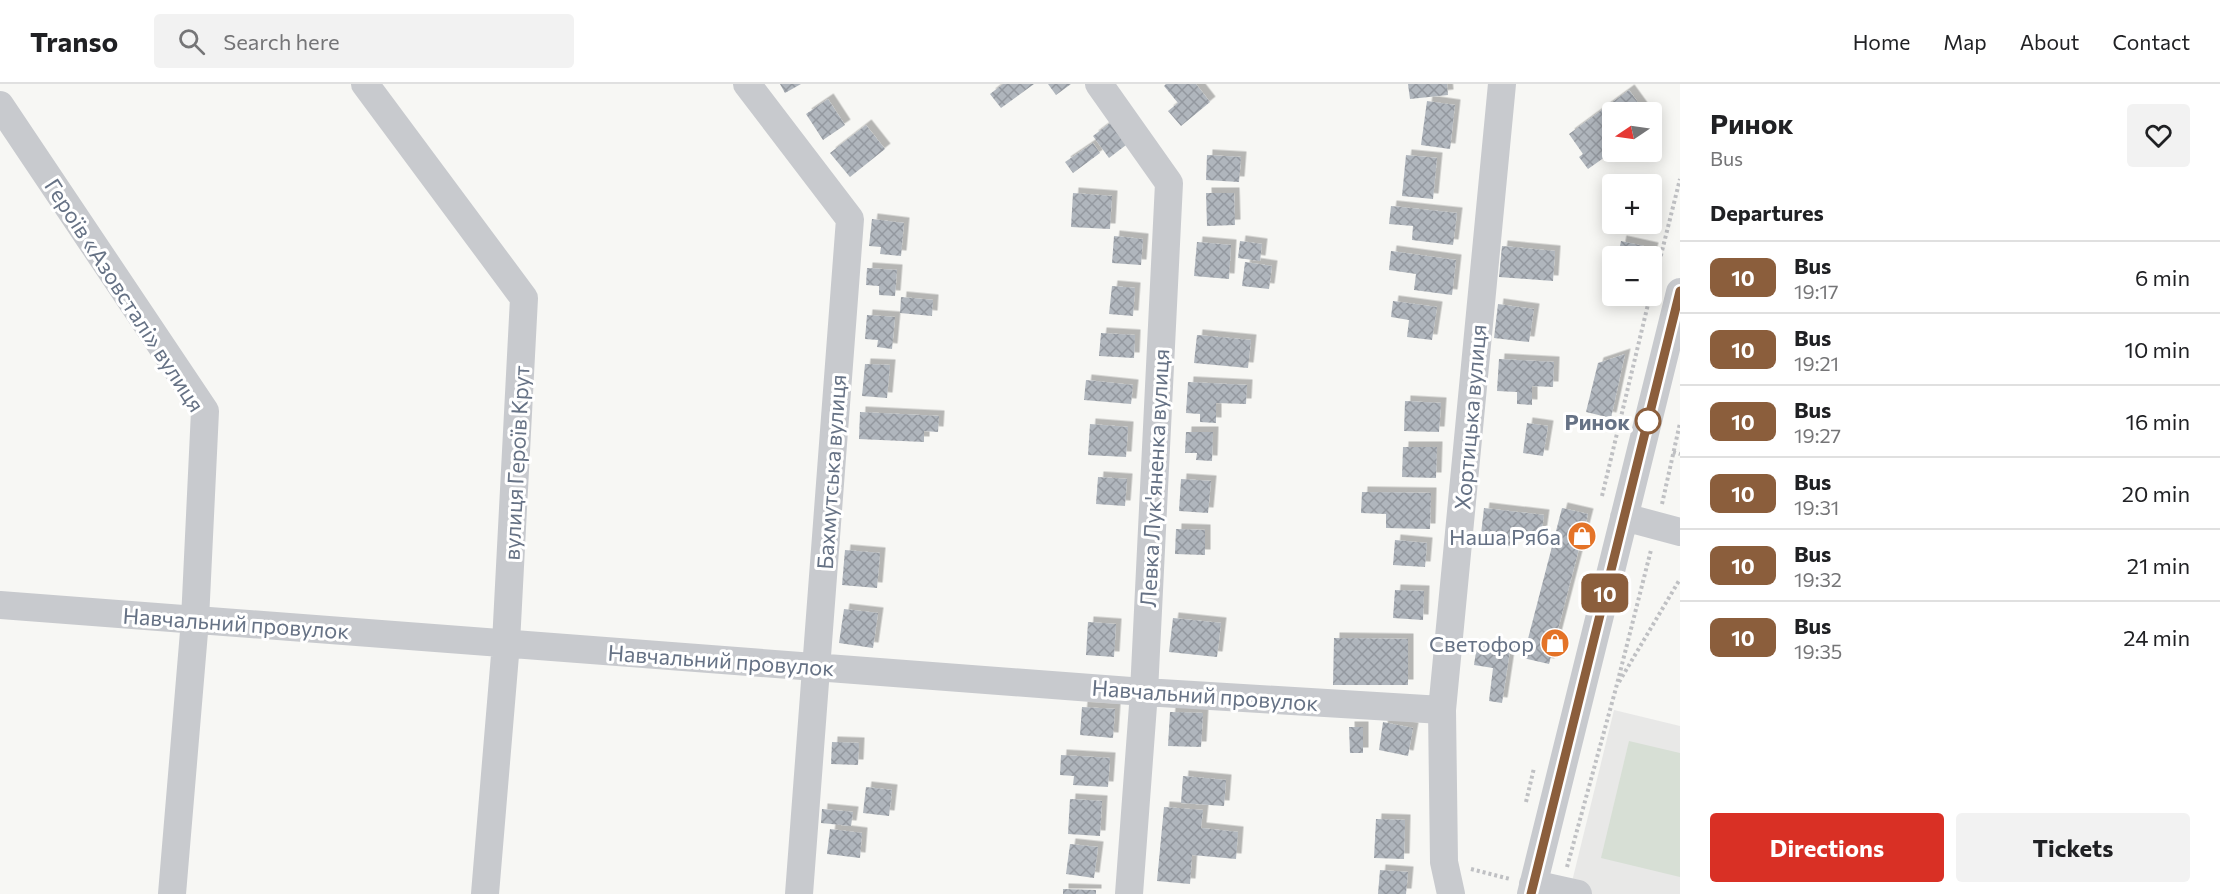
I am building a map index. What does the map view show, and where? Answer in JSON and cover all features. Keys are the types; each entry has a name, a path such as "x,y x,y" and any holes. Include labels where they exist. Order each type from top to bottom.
{"street":[{"name":"вулиця Героїв Крут","path":"365,84 524,298 506,643 485,894"},
{"name":"Бахмутська вулиця","path":"747,84 850,219 799,894"},
{"name":"Левка Лук'яненка вулиця","path":"1099,84 1169,183 1144,692 1129,894"},
{"name":"Хортицька вулиця","path":"1450,894 1444,862 1442,710 1502,84"},
{"name":"Героїв «Азовсталі» вулиця","path":"0,105 205,411 195,620 172,894"},
{"path":"1569,892 1524,885 1624,518 1668,296"},
{"path":"1624,518 1668,529"},
{"name":"Навчальний провулок","path":"0,605 1144,692 1442,710"}],"path":[{"path":"1633,363 1668,296 1680,179"},
{"path":"1569,892 1616,688 1668,529 1673,452 1680,423"},
{"path":"1673,452 1680,454"},
{"path":"1616,688 1680,579"},
{"path":"1444,862 1524,885"}],"shaded area":[{"path":"1614,710 1680,726 1680,894 1569,894"},
{"path":"1629,741 1680,753 1680,877 1601,858"}],"building":[{"path":"780,84 801,84 785,93"},
{"path":"1003,84 1034,84 1001,108 990,94"},
{"path":"1048,84 1071,84 1056,95"},
{"path":"1166,84 1196,84 1210,102 1181,126 1168,111 1178,103 1164,86"},
{"path":"1408,84 1447,84 1448,95 1410,99"},
{"path":"1629,90 1638,102 1613,102"},
{"path":"828,99 845,125 823,140 806,114"},
{"path":"1427,101 1455,105 1450,149 1421,145"},
{"path":"1602,110 1602,159 1588,169 1579,157 1583,154 1569,134"},
{"path":"1114,120 1130,142 1109,158 1093,136"},
{"path":"866,125 885,149 850,177 830,153"},
{"path":"1093,143 1100,153 1073,173 1065,162"},
{"path":"1207,155 1241,157 1239,182 1206,180"},
{"path":"1406,155 1437,158 1433,199 1402,196"},
{"path":"1073,193 1112,196 1110,229 1071,227"},
{"path":"1206,193 1234,193 1235,225 1207,226"},
{"path":"1391,206 1457,213 1453,245 1412,240 1413,226 1389,224"},
{"path":"872,219 904,223 901,256 880,254 881,247 869,246"},
{"path":"1114,236 1143,239 1141,265 1112,263"},
{"path":"1240,241 1262,244 1260,261 1238,258"},
{"path":"1621,241 1644,246 1620,246"},
{"path":"1197,242 1231,245 1229,279 1194,276"},
{"path":"1502,246 1555,251 1553,281 1499,277"},
{"path":"1391,251 1456,260 1452,295 1414,290 1416,274 1389,270"},
{"path":"1245,262 1272,266 1269,289 1242,286"},
{"path":"867,268 897,270 895,296 879,295 879,286 866,285"},
{"path":"1112,286 1135,288 1133,316 1109,314"},
{"path":"901,297 933,300 932,316 900,313"},
{"path":"1393,301 1437,307 1432,340 1407,337 1409,320 1391,317"},
{"path":"1498,304 1534,309 1529,342 1494,338"},
{"path":"867,315 895,317 892,349 877,347 878,340 865,339"},
{"path":"1101,333 1135,335 1134,358 1099,356"},
{"path":"1197,335 1251,340 1248,368 1194,363"},
{"path":"1625,354 1611,418 1586,412 1598,363"},
{"path":"1499,359 1554,362 1553,387 1532,386 1532,405 1517,404 1517,392 1497,391"},
{"path":"865,364 890,365 887,398 862,396"},
{"path":"1086,380 1133,385 1131,404 1084,400"},
{"path":"1188,382 1247,385 1246,404 1216,403 1216,423 1200,422 1200,414 1186,413"},
{"path":"1405,401 1441,403 1439,432 1404,431"},
{"path":"860,412 939,416 938,432 924,431 924,442 859,439"},
{"path":"1527,423 1548,426 1543,456 1523,453"},
{"path":"1090,424 1128,427 1126,457 1088,455"},
{"path":"1186,432 1213,432 1212,461 1196,460 1197,453 1185,453"},
{"path":"1403,447 1437,447 1436,478 1402,477"},
{"path":"1098,477 1127,479 1125,506 1096,504"},
{"path":"1181,479 1211,481 1208,513 1179,511"},
{"path":"1362,492 1431,493 1430,529 1386,528 1386,514 1361,513"},
{"path":"1484,508 1544,515 1541,536 1516,533 1514,546 1492,544 1494,535 1481,534"},
{"path":"1562,508 1588,514 1549,664 1523,658"},
{"path":"1176,529 1205,530 1205,555 1175,554"},
{"path":"1395,540 1427,543 1425,567 1393,565"},
{"path":"845,550 880,553 877,588 842,585"},
{"path":"1395,590 1424,591 1423,620 1393,618"},
{"path":"844,609 878,613 873,648 839,643"},
{"path":"1173,618 1221,623 1217,657 1169,652"},
{"path":"1088,622 1116,624 1114,657 1086,655"},
{"path":"1334,638 1408,639 1408,685 1333,685"},
{"path":"1477,645 1510,650 1502,703 1489,701 1493,668 1474,665"},
{"path":"1082,707 1115,709 1113,738 1080,735"},
{"path":"1170,712 1203,713 1201,747 1168,746"},
{"path":"1383,722 1413,728 1408,756 1379,750"},
{"path":"1349,727 1363,727 1363,753 1350,753"},
{"path":"832,742 859,743 858,765 831,764"},
{"path":"1061,755 1110,758 1108,787 1073,785 1074,776 1060,775"},
{"path":"1183,776 1226,780 1224,806 1181,803"},
{"path":"866,787 892,790 889,816 863,813"},
{"path":"1070,799 1102,801 1100,836 1068,834"},
{"path":"1164,807 1203,810 1201,828 1238,832 1236,859 1192,855 1190,884 1157,881"},
{"path":"822,809 853,812 851,826 821,823"},
{"path":"1376,819 1405,820 1404,859 1374,858"},
{"path":"830,829 862,833 860,858 827,854"},
{"path":"1070,844 1098,847 1094,878 1066,874"},
{"path":"1380,870 1408,872 1406,894 1378,894"},
{"path":"1063,889 1096,890 1096,894 1063,894"}],"bus line":[{"name":"10","path":"1531,894 1680,291"}],"place":[{"name":"Ринок","path":"1648,421"},
{"name":"Наша Ряба","path":"1582,536"},
{"name":"Светофор","path":"1555,643"}]}
